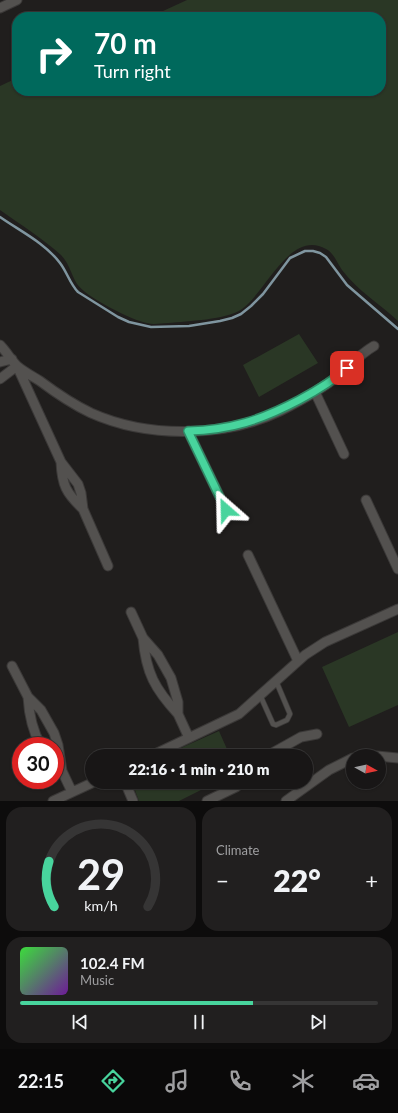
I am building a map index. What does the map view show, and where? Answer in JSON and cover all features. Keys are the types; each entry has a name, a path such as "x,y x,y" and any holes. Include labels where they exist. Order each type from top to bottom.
{"street":[{"path":"0,8 17,0"},
{"path":"0,345 14,362 61,462 78,484 83,509 108,566"},
{"path":"0,362 14,362 62,397 93,414 144,428 188,431 213,430 245,424 279,411 315,392 339,375 362,353 374,346"},
{"path":"0,379 14,362"},
{"path":"315,392 344,454"},
{"path":"188,431 226,510"},
{"path":"61,462 65,488 83,509"},
{"path":"366,500 398,569"},
{"path":"248,554 298,661"},
{"path":"166,749 239,714 305,655 325,642 398,609"},
{"path":"131,612 143,638 158,655 171,678 178,702 178,714"},
{"path":"143,638 144,652 153,682 178,714 189,738"},
{"path":"12,666 28,698 31,724 36,737"},
{"path":"28,698 41,710 56,737"},
{"path":"280,749 301,737 317,734"},
{"path":"386,757 398,758"},
{"path":"286,801 329,770 346,762"},
{"path":"64,775 72,792"},
{"path":"53,801 85,786"},
{"path":"128,789 133,801"},
{"path":"207,801 230,789"}],"lane":[{"path":"260,695 273,724 276,725 287,720 290,714 276,681"}],"green space":[{"path":"187,0 398,0 398,321 348,278 329,251 313,245 301,248 290,255 251,301 235,313 217,318 186,322 150,324 109,307 89,295 77,284 68,265 61,255 39,237 0,210 0,86 12,80 12,96 386,96 386,12 161,12"},
{"path":"299,334 318,363 259,397 243,365"},
{"path":"398,632 398,705 349,727 322,667"},
{"path":"219,731 227,749 179,749"},
{"path":"135,789 203,789 179,801 139,801"}],"waterway":[{"path":"0,217 47,249 62,267 78,292 118,317 129,322 151,327 189,326 232,318 241,314 263,294 290,258 305,251 313,251 326,257 347,285 398,329"}],"route":[{"path":"226,510 188,431 201,431 231,427 262,418 279,411 315,392 347,368"}]}
